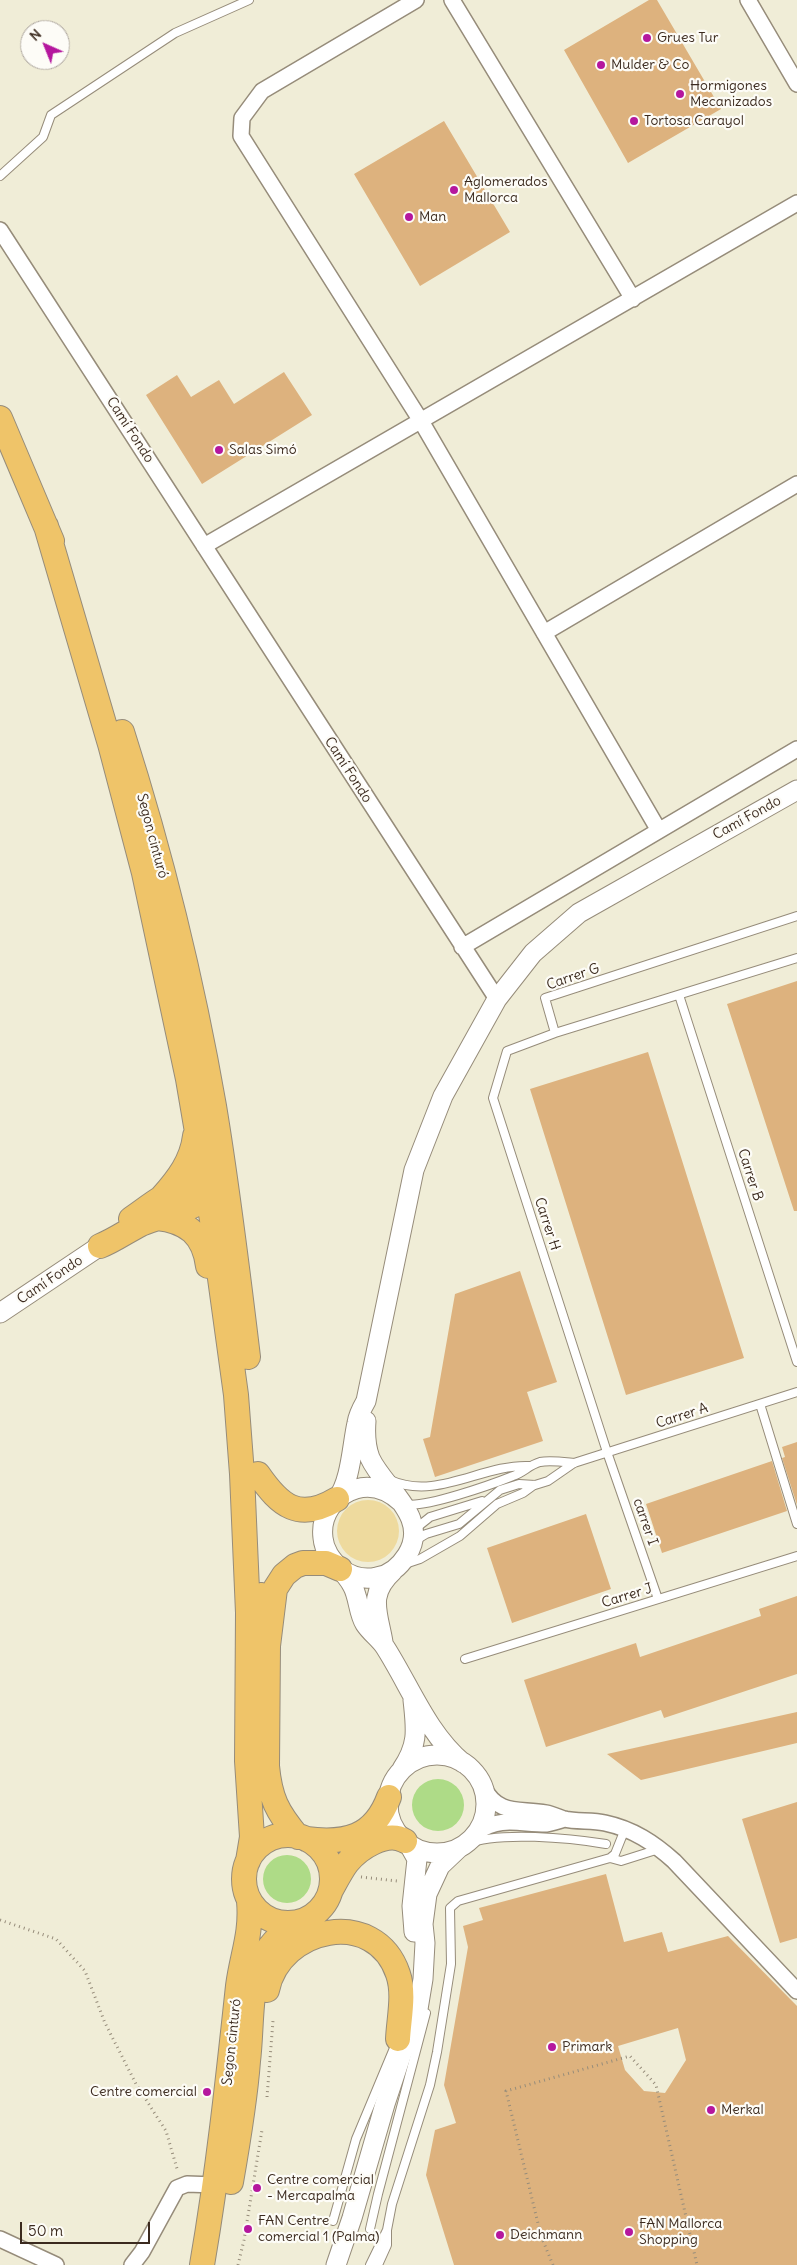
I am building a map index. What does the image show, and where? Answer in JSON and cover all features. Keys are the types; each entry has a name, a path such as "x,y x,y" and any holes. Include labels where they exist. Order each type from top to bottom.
{"highway":[{"name":"Segon cinturó","path":"0,418 80,608 110,693 162,869 202,1043 222,1157 241,1373"},
{"name":"Segon cinturó","path":"46,526 110,744 162,950 196,1119 212,1220 241,1373"},
{"path":"162,869 167,929 194,1056 214,1176 213,1186 208,1194"},
{"path":"159,1208 189,1158 194,1141 196,1119"},
{"path":"100,1246 115,1229 159,1208 183,1188 192,1188 208,1194 218,1207 232,1295 241,1373 258,1474 263,1611 268,1646"},
{"path":"159,1208 170,1220 187,1227 203,1244 207,1256 216,1324 241,1373 239,1416 247,1553 248,1613 247,1761 252,1838 244,1881 249,1900 258,1911 269,1919 282,1923 296,1923"},
{"path":"258,1474 276,1497 299,1510 320,1508 338,1499"},
{"path":"331,1890 332,1874 327,1860 318,1848 302,1838 281,1816 270,1793 267,1766 268,1646 274,1589 284,1575 295,1566 309,1562 326,1563 340,1569"},
{"path":"248,1861 257,1848 269,1840 283,1836 334,1842 354,1837 378,1818 389,1797"},
{"path":"255,2101 253,2003 258,1971 265,1955 283,1931 296,1923 310,1918 321,1908 353,1858 367,1846 393,1837 406,1842"},
{"name":"Segon cinturó","path":"202,2265 215,2185 238,1985 250,1926 249,1900"},
{"path":"218,2265 225,2220 255,2101 270,1978 280,1961 306,1939 316,1935 334,1932 361,1935 376,1944 390,1958 398,1974 401,1992 398,2039"}],"street":[{"path":"416,0 262,90 242,118 241,136 421,421 658,829"},
{"path":"452,0 632,299"},
{"path":"748,0 797,84"},
{"path":"204,546 797,203"},
{"name":"Camí Fondo","path":"0,230 497,999 533,954 578,913 797,790"},
{"path":"544,633 797,484"},
{"path":"462,947 658,829 797,749"},
{"path":"384,1646 376,1614 376,1599 380,1586 404,1560 413,1542 410,1515 378,1472 366,1445 366,1401 414,1170 444,1096 497,999"},
{"name":"Camí Fondo","path":"0,1313 100,1246"},
{"path":"366,1401 357,1420 343,1491 328,1511 322,1531 327,1552 354,1588 365,1624 384,1646 440,1739 475,1773 493,1801 504,1808 514,1811 547,1813 565,1819 605,1823 645,1838 660,1848 797,1991"},
{"path":"338,1499 351,1491 366,1488 389,1493 402,1502"},
{"path":"340,1569 352,1576 367,1579 380,1577 395,1570"},
{"path":"393,2083 398,2039 408,2013 414,1984 416,1944 412,1906 417,1859 392,1822 389,1797 398,1775 410,1758 415,1742 412,1694"},
{"path":"398,1775 410,1763 426,1757 440,1756 463,1763"},
{"path":"406,1842 427,1852 443,1853 467,1842 482,1826 486,1811 486,1795 483,1787"},
{"path":"336,2265 406,2040 417,2014 423,1979 425,1943 423,1924 426,1901 434,1875 446,1859 488,1825 499,1822 547,1824 565,1819"},
{"path":"132,2265 142,2252 174,2191 179,2186 187,2184 215,2185"},
{"path":"0,2239 56,2265"}],"lane":[{"path":"0,176 44,137 51,115 175,33 249,0"},
{"name":"Carrer G","path":"555,1033 545,998 797,916"},
{"path":"555,1033 797,958"},
{"name":"Carrer B","path":"678,995 797,1362"},
{"name":"Carrer H","path":"555,1033 507,1051 493,1098 607,1452"},
{"name":"Carrer A","path":"574,1463 797,1392"},
{"path":"760,1404 797,1524"},
{"name":"carrer I","path":"607,1452 658,1599"},
{"path":"402,1502 410,1505 436,1500 515,1476 529,1466 542,1462 574,1463"},
{"path":"395,1570 420,1559 460,1536 497,1504 523,1494 535,1485 548,1481 574,1463"},
{"path":"378,1472 398,1483 419,1487 452,1483 511,1465 529,1466"},
{"path":"413,1542 415,1530 425,1519 476,1504 493,1494 518,1484 535,1485"},
{"path":"413,1542 421,1536 459,1524 493,1494"},
{"name":"Carrer J","path":"465,1660 797,1556"},
{"path":"378,2265 388,2245 387,2230 392,2204 430,2086 437,2052 451,1964 450,1908 458,1901 610,1858 615,1854 625,1829"},
{"path":"467,1842 484,1838 504,1838 580,1840 606,1844"},
{"path":"610,1858 621,1861 660,1848"},
{"path":"426,1901 432,1925"},
{"path":"370,2229 420,2041 432,1971"},
{"path":"333,2221 356,2139 398,2039"},
{"path":"370,2265 387,2230"}],"path":[{"path":"353,1858 360,1877 414,1883"},
{"path":"0,1920 56,1939 85,1971 104,2023 136,2084 166,2131 180,2178 187,2184"},
{"path":"255,2101 273,2017"},
{"path":"553,2265 541,2236 506,2091 630,2056 656,2085 697,2265"},
{"path":"238,2265 249,2214 262,2128"}],"green space":[{"path":"433,1779 443,1779 457,1786 464,1800 464,1810 457,1824 443,1831 433,1831 423,1827 416,1820 412,1810 412,1800 416,1790 423,1783"},
{"path":"282,1855 292,1855 301,1859 307,1865 310,1870 310,1888 301,1899 292,1903 282,1903 273,1899 267,1893 263,1884 263,1874 267,1865 273,1859"}],"sand":[{"path":"368,1500 380,1503 390,1509 396,1519 399,1531 396,1543 390,1553 380,1559 368,1562 356,1559 346,1553 340,1543 337,1531 340,1519 346,1509 356,1503"}],"building":[{"path":"649,0 657,0 721,109 628,163 564,50"},
{"path":"444,121 510,232 420,286 354,174"},
{"name":"Salas Simó","path":"284,372 312,415 202,484 146,395 177,375 191,397 219,380 234,404"},
{"path":"797,981 797,1211 794,1211 727,1004"},
{"path":"648,1052 744,1358 626,1395 530,1089"},
{"path":"520,1271 557,1382 527,1392 543,1441 435,1477 423,1439 430,1437 455,1294"},
{"path":"797,1442 797,1505 782,1458 785,1457 782,1447"},
{"path":"772,1461 787,1511 662,1553 646,1504"},
{"path":"586,1514 611,1589 512,1623 487,1548"},
{"path":"797,1596 797,1674 664,1718 661,1710 546,1747 524,1680 636,1643 640,1657 761,1616 759,1609"},
{"path":"797,1712 797,1743 641,1780 607,1754"},
{"path":"797,1802 797,1938 780,1943 742,1819"},
{"path":"606,1874 624,1942 662,1932 668,1952 728,1936 797,2006 797,2265 454,2265 426,2175 435,2130 456,2123 444,2085 468,1947 463,1926 483,1920 479,1908","holes":["678,2028 686,2060 665,2093 644,2091 625,2070 618,2046"]}],"place":[{"name":"Grues Tur","path":"647,38"},
{"name":"Mulder & Co","path":"601,65"},
{"name":"Hormigones Mecanizados","path":"680,94"},
{"name":"Tortosa Carayol","path":"634,121"},
{"name":"Aglomerados Mallorca","path":"454,190"},
{"name":"Man","path":"409,217"},
{"name":"Salas Simó","path":"219,450"},
{"name":"Primark","path":"552,2047"},
{"name":"Centre comercial","path":"207,2092"},
{"name":"Merkal","path":"711,2110"},
{"name":"Centre comercial - Mercapalma","path":"257,2188"},
{"name":"FAN Centre comercial 1 (Palma)","path":"248,2229"},
{"name":"FAN Mallorca Shopping","path":"629,2232"},
{"name":"Deichmann","path":"500,2235"}]}
